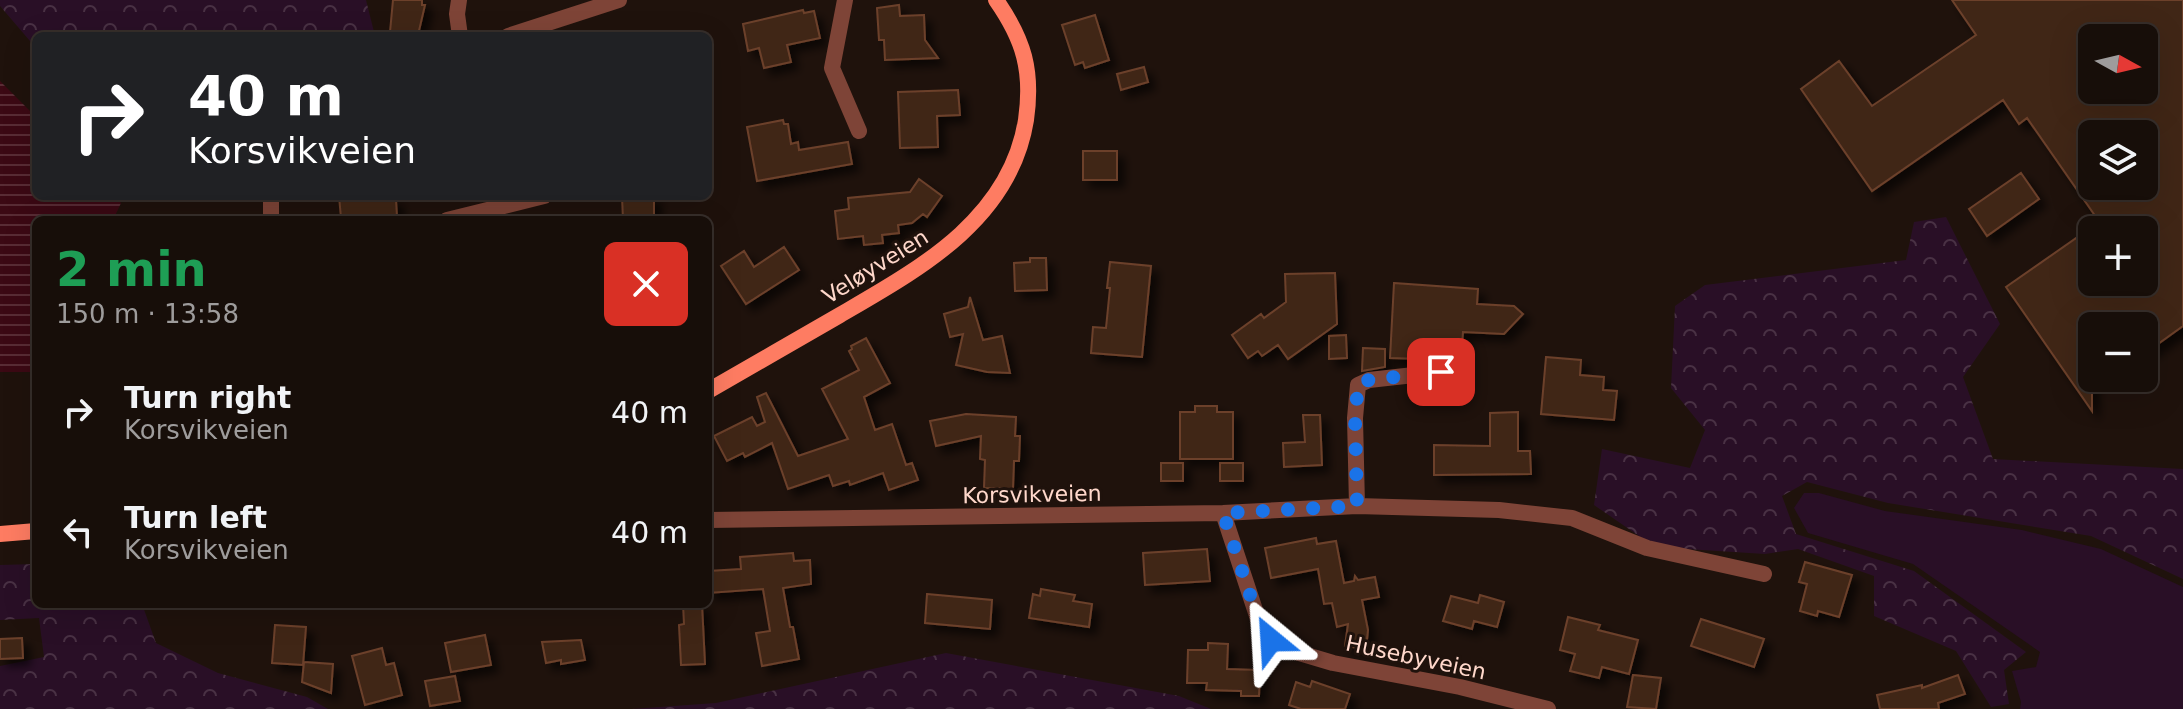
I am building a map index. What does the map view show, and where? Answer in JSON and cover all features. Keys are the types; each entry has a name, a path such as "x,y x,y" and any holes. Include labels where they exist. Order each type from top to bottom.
{"main road":[{"name":"Veløyveien","path":"712,389 910,275 945,250 998,194 1023,138 1029,80 1025,52 1013,24 996,0"},
{"path":"0,534 32,531"}],"street":[{"path":"459,0 459,32"},
{"path":"520,32 619,0"},
{"path":"845,0 832,68 859,131"},
{"path":"463,216 528,200"},
{"path":"1357,506 1355,418 1358,385 1369,380 1441,372"},
{"name":"Korsvikveien","path":"712,520 1223,513 1357,506 1499,510 1572,518 1647,548 1764,574"},
{"name":"Husebyveien","path":"1223,513 1260,625 1271,640 1286,649 1333,663 1460,687 1548,709"}],"green space":[{"path":"0,0 366,0 374,32 32,32 32,43 0,6"},
{"path":"1946,217 2000,324 1963,377 1993,459 2183,469 2183,579 2091,536 1888,503 1807,482 1782,496 1796,534 1914,571 2026,652 2004,670 2009,704 1991,707 1956,651 1874,616 1874,576 1798,549 1765,554 1655,547 1594,505 1602,449 1690,468 1705,430 1671,388 1675,306 1705,285 1906,260 1914,222"},
{"path":"1804,493 1819,493 1885,511 2022,530 2101,549 2183,587 2183,709 2020,709 2021,702 2012,671 2036,667 2040,652 1913,564 1808,533 1794,508"},
{"path":"32,564 32,608 143,608 156,643 218,673 307,697 328,709 0,709 0,666 44,657 39,618 0,620 0,565"},
{"path":"946,653 1179,696 1211,709 632,709 716,703"}],"shaded area":[{"path":"0,81 32,113 32,200 118,200 121,203 115,216 32,216 32,372 0,372"}],"building":[{"path":"393,0 422,0 422,5 425,5 419,32 390,32"},
{"path":"1952,0 2183,0 2183,326 2158,344 2158,312 2078,312 2078,391 2006,287 2078,237 2078,296 2158,296 2158,216 2095,216 2084,200 2158,200 2158,120 2078,120 2078,191 2027,118 2019,124 2003,100 1872,191 1801,89 1839,61 1872,106 1976,35"},
{"path":"899,5 900,16 924,15 925,40 938,58 885,60 884,40 879,40 877,8"},
{"path":"803,10 804,13 814,11 820,38 787,45 791,62 764,68 759,48 748,51 743,24"},
{"path":"1095,15 1109,60 1085,68 1083,62 1075,65 1062,25"},
{"path":"1144,67 1148,82 1121,90 1117,74"},
{"path":"958,90 960,115 937,116 938,147 900,148 898,92"},
{"path":"783,120 784,124 788,124 791,144 798,142 799,150 848,142 852,164 757,181 747,127"},
{"path":"1083,151 1117,151 1117,180 1083,180"},
{"path":"2021,173 2039,199 1987,236 1969,209"},
{"path":"919,179 942,196 927,217 923,214 912,223 898,225 899,233 882,235 883,243 864,245 863,236 838,239 835,211 849,209 848,198 910,192"},
{"path":"339,200 396,200 397,216 341,216"},
{"path":"622,200 654,200 654,216 623,216"},
{"path":"784,247 799,270 746,304 721,266 744,251 754,267"},
{"path":"1030,258 1046,258 1047,290 1015,291 1014,263 1030,262"},
{"path":"1110,262 1151,266 1142,357 1091,353 1093,327 1106,328"},
{"path":"1335,273 1337,324 1288,359 1278,345 1262,356 1258,351 1248,358 1232,335 1261,314 1264,318 1286,302 1285,274"},
{"path":"1394,283 1478,289 1477,304 1514,306 1523,314 1504,334 1463,332 1462,346 1422,343 1421,359 1390,358"},
{"path":"970,297 983,340 1002,336 1010,373 956,365 963,334 950,337 944,314 968,307"},
{"path":"1346,335 1347,358 1329,359 1329,336"},
{"path":"866,338 890,383 864,397 875,430 892,424 906,465 912,463 918,480 889,490 883,473 850,485 849,481 833,486 829,475 788,489 772,443 745,457 743,453 727,461 714,436 752,417 757,426 765,422 757,397 766,393 798,456 848,439 822,389 859,370 849,351 851,346"},
{"path":"1363,348 1385,349 1385,367 1362,371"},
{"path":"1546,357 1581,360 1580,375 1604,377 1603,390 1617,391 1614,420 1541,414"},
{"path":"2079,392 2092,392 2092,411"},
{"path":"1195,406 1217,406 1217,412 1233,412 1233,459 1180,459 1180,412 1195,412"},
{"path":"1518,412 1518,451 1530,451 1531,474 1434,475 1434,445 1490,446 1490,413"},
{"path":"966,414 1016,417 1015,436 1020,436 1019,461 1014,461 1013,489 984,488 985,460 980,459 981,436 936,446 930,421"},
{"path":"1303,415 1320,415 1322,465 1284,467 1283,443 1305,442"},
{"path":"1161,463 1183,463 1183,481 1161,481"},
{"path":"1220,463 1243,463 1243,481 1220,481"},
{"path":"1316,538 1317,544 1336,541 1344,583 1354,581 1355,576 1358,580 1375,577 1379,597 1362,600 1368,630 1366,649 1345,646 1348,624 1337,627 1332,603 1324,604 1318,569 1271,578 1265,548"},
{"path":"1207,549 1210,581 1145,585 1143,553"},
{"path":"793,553 794,561 810,560 811,584 783,588 799,659 762,666 756,633 770,631 763,589 712,593 712,571 741,569 740,557"},
{"path":"1805,562 1852,575 1839,617 1818,611 1817,616 1800,611 1807,584 1799,582"},
{"path":"1041,589 1075,595 1073,601 1092,604 1089,627 1029,618 1033,594 1040,596"},
{"path":"927,594 992,600 990,629 925,623"},
{"path":"1480,595 1504,602 1497,627 1474,621 1472,629 1443,621 1451,596 1478,603"},
{"path":"683,608 702,608 705,664 681,665 679,625 684,624"},
{"path":"1568,617 1600,625 1598,630 1638,640 1629,674 1602,667 1599,678 1570,671 1575,654 1560,650"},
{"path":"1701,619 1764,639 1754,667 1691,646"},
{"path":"275,625 306,627 303,665 272,663"},
{"path":"485,635 491,665 451,672 445,643"},
{"path":"22,638 23,658 0,659 0,639"},
{"path":"581,640 585,660 546,663 542,642"},
{"path":"1208,643 1228,644 1227,669 1260,670 1259,696 1241,696 1241,691 1206,690 1207,683 1187,683 1188,650 1208,650"},
{"path":"382,648 386,665 394,663 402,695 365,705 352,656"},
{"path":"304,662 333,664 331,693 302,682"},
{"path":"1633,675 1661,678 1656,709 1627,707"},
{"path":"1958,675 1965,694 1938,703 1939,709 1880,709 1877,695 1922,685 1922,688"},
{"path":"455,676 460,701 430,706 425,681"},
{"path":"1312,681 1350,694 1345,709 1301,709 1289,705 1296,682 1310,687"}],"route":[{"path":"1271,640 1260,625 1223,513 1357,506 1355,418 1358,385 1369,380 1441,372"}]}
